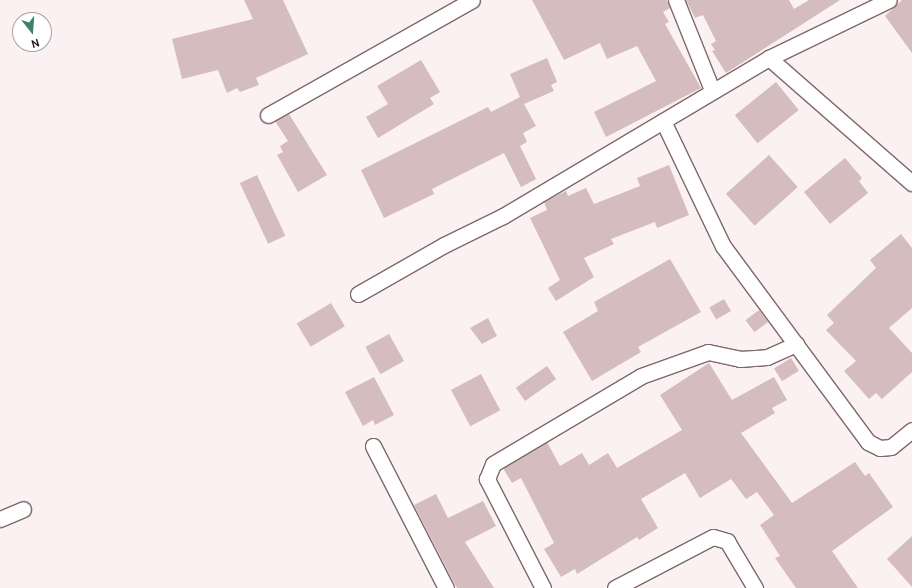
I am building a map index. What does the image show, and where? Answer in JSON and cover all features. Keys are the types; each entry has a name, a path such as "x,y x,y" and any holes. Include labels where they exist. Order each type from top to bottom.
{"street":[{"path":"268,115 472,0"},
{"path":"676,0 712,90"},
{"path":"358,294 444,245 503,216 663,121 712,90 769,58 889,0"},
{"path":"769,58 912,183"},
{"path":"663,121 723,246 868,442 880,448 891,447 912,430"},
{"path":"543,588 487,479 493,464 641,376 708,352 740,359 766,357 796,344"},
{"path":"373,446 446,588"},
{"path":"0,519 23,509"},
{"path":"615,588 713,537 727,541 755,588"}],"building":[{"path":"244,0 283,0 308,54 256,78 259,85 240,92 237,88 227,93 218,70 182,79 172,39 253,19"},
{"path":"532,0 667,0 670,8 663,12 669,22 665,24 701,88 606,137 594,112 656,81 637,46 607,59 600,43 564,60"},
{"path":"686,0 789,0 794,9 809,0 840,0 726,73 712,51 715,50 711,44 716,41 703,15 695,18"},
{"path":"902,0 912,0 912,53 885,16"},
{"path":"547,58 557,82 551,85 554,91 524,104 536,126 523,133 527,142 520,146 536,179 521,187 504,153 432,189 434,194 384,218 361,170 488,107 491,112 520,97 510,74"},
{"path":"421,60 440,92 430,98 434,104 378,138 366,117 388,104 377,86"},
{"path":"776,82 799,110 757,143 735,115"},
{"path":"289,114 327,175 298,192 277,155 283,152 280,146 288,141 275,121"},
{"path":"769,155 798,187 755,226 726,194"},
{"path":"845,158 862,178 859,181 868,193 830,224 804,192"},
{"path":"669,165 689,215 657,228 655,222 611,239 614,244 584,258 594,277 556,301 548,288 560,280 530,218 547,210 544,202 566,191 568,196 586,188 594,204 640,186 637,178"},
{"path":"257,175 285,236 268,244 240,183"},
{"path":"901,234 912,248 912,308 889,328 912,353 912,372 882,399 876,393 869,399 844,371 856,361 826,330 834,323 827,315 876,268 870,260"},
{"path":"670,259 701,312 638,347 641,352 592,381 563,332 598,311 594,302"},
{"path":"724,299 731,311 716,320 709,308"},
{"path":"331,303 345,326 311,347 297,324"},
{"path":"759,310 768,322 754,332 745,320"},
{"path":"488,318 497,336 482,344 470,328"},
{"path":"389,334 404,361 380,374 365,347"},
{"path":"791,358 799,371 782,381 774,369"},
{"path":"709,363 732,400 774,377 787,400 772,408 775,413 741,433 792,503 855,462 865,476 869,473 893,507 832,551 858,588 796,588 775,558 780,556 760,525 774,515 757,492 746,499 731,479 700,498 685,473 641,499 658,528 639,540 637,537 577,574 575,569 561,577 544,549 554,543 521,478 512,483 503,468 547,442 560,466 582,453 589,465 608,453 617,468 682,430 660,395"},
{"path":"547,366 556,379 525,401 516,388"},
{"path":"481,374 500,410 470,426 451,390"},
{"path":"374,377 394,415 375,425 373,420 363,426 345,392"},
{"path":"436,494 448,518 483,501 496,526 465,542 494,588 457,588 414,505"},
{"path":"912,536 912,587 887,559"}]}
